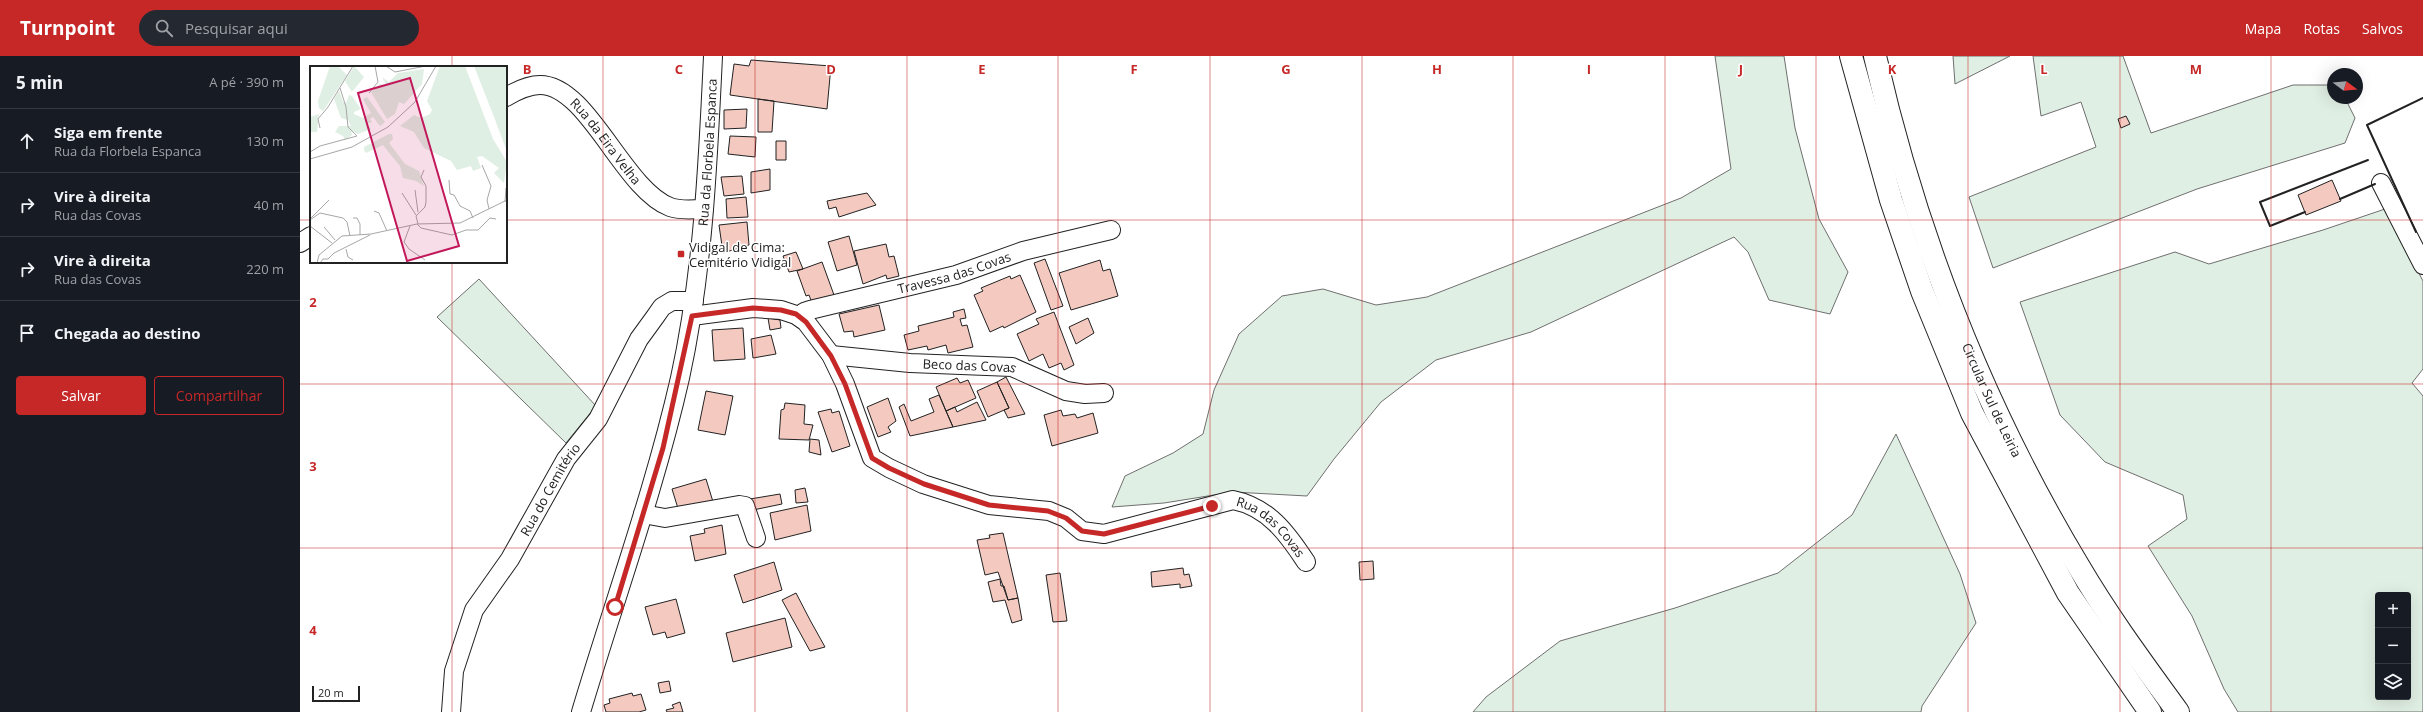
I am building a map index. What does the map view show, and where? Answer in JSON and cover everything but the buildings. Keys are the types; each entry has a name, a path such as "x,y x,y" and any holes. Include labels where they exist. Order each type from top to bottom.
{"highway":[{"name":"Circular Sul de Leiria","path":"1852,56 1891,200 1925,298 1972,414 2068,593 2150,712"},
{"name":"Circular Sul de Leiria","path":"1875,56 1888,114 1913,201 1947,298 1986,392 2039,495 2079,567 2136,654 2178,712"}],"street":[{"name":"Rua da Florbela Espanca","path":"581,712 643,514 664,441 693,309 708,167 713,56"},
{"name":"Rua da Eira Velha","path":"507,97 534,85 549,86 567,94 635,178 657,198 672,208 704,208"},
{"path":"2381,183 2423,265"},
{"name":"Travessa das Covas","path":"801,318 804,312 810,310 956,275 1023,251 1111,230"},
{"path":"300,243 310,237"},
{"name":"Rua do Cemitério","path":"451,712 454,671 474,610 510,559 566,459 598,419 639,339 662,307 672,301 693,309"},
{"name":"Rua das Covas","path":"693,309 733,310 767,308 781,310 801,318 831,356 845,384 872,458 889,468 924,484 989,505 1048,511 1066,518 1082,531 1104,534 1226,501 1249,503 1268,515 1288,534 1306,562"},
{"name":"Beco das Covas","path":"831,356 910,363 1012,367 1066,391 1085,394 1104,393"},
{"path":"643,514 665,518 739,505 745,506 756,538"}],"green space":[{"path":"1715,56 1784,56 1795,128 1819,219 1848,272 1830,314 1769,300 1748,252 1734,237 1531,332 1436,360 1381,402 1334,459 1307,496 1233,492 1164,503 1112,507 1125,476 1173,453 1203,434 1214,390 1239,334 1282,296 1323,289 1376,305 1427,297 1681,198 1731,169"},
{"path":"1953,56 2010,56 1955,84"},
{"path":"2033,56 2123,56 2151,133 2293,85 2327,85 2327,104 2348,104 2355,118 2345,143 2197,189 1993,268 1969,197 2096,147 2081,102 2041,116"},
{"path":"2385,209 2423,281 2423,369 2412,383 2423,396 2423,712 2238,712 2224,689 2192,616 2148,546 2187,519 2183,495 2105,462 2060,415 2020,302 2175,252 2209,264 2323,230"},
{"path":"479,279 596,406 566,443 437,317"},
{"path":"1896,434 1960,574 1976,623 1922,706 1921,712 1473,712 1486,697 1560,641 1675,608 1778,573 1852,515"}],"wall":[{"path":"2416,232 2367,125 2423,98"},
{"path":"2305,212 2270,226 2260,202 2368,160"},
{"path":"2340,199 2375,184"}],"place":[{"name":"Vidigal de Cima: Cemitério Vidigal","path":"681,254"}],"route":[{"path":"615,607 663,448 680,377 692,316 753,308 767,308 796,314 806,322 831,356 845,384 863,437 872,458 889,468 924,484 989,505 1036,509 1059,514 1082,531 1104,534 1212,506"}]}
